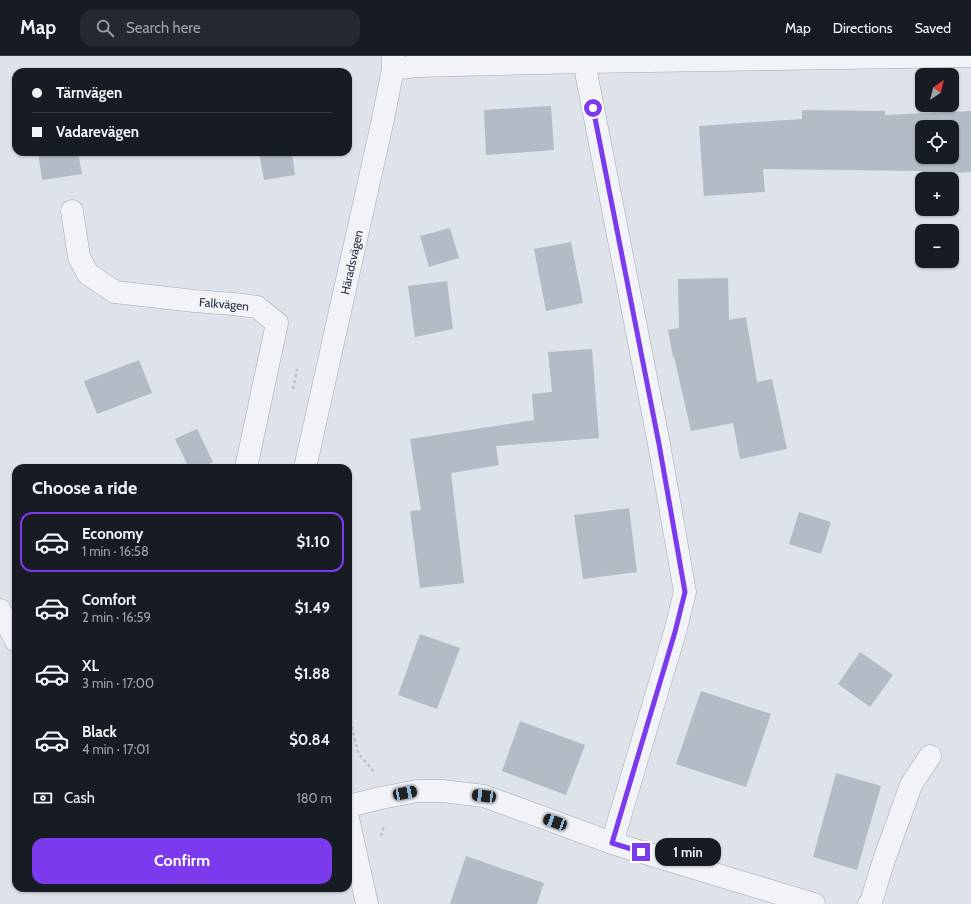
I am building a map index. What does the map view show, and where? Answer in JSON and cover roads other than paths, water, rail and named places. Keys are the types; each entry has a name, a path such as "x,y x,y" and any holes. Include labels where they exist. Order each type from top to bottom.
{"street":[{"path":"393,62 416,66 584,59 971,56"},
{"path":"584,59 659,444 685,592 675,632 612,843"},
{"name":"Häradsvägen","path":"306,464 380,134 393,62"},
{"name":"Falkvägen","path":"72,211 79,257 88,274 115,292 257,307 277,323 247,464"},
{"path":"0,610 12,633"},
{"path":"0,650 12,646"},
{"path":"869,904 871,902 884,860 911,785 930,756"},
{"path":"352,805 417,791 442,791 484,796 612,843 814,904"},
{"path":"352,836 367,904"}]}
